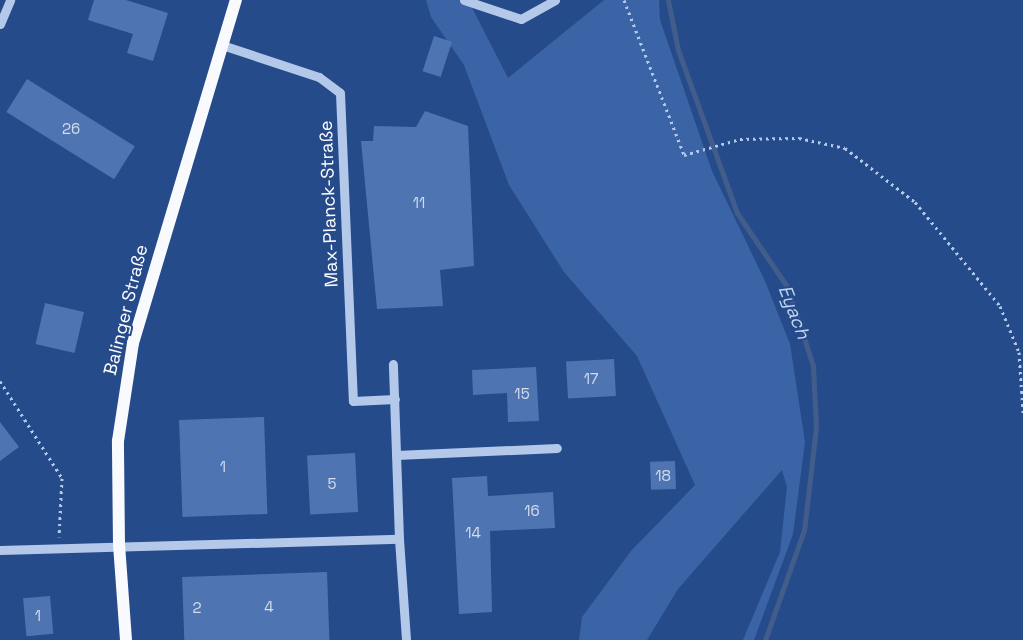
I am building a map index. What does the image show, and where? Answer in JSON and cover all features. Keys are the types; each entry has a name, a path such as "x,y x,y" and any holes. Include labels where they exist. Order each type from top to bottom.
{"main road":[{"name":"Balinger Straße","path":"126,640 119,545 118,441 133,343 236,0"}],"street":[{"path":"0,24 10,0"},
{"path":"464,0 521,19 556,0"},
{"name":"Max-Planck-Straße","path":"222,45 319,77 340,93 352,401 395,399"},
{"path":"394,364 399,539 406,640"},
{"path":"396,455 557,448"},
{"path":"0,550 59,545 399,539"}],"path":[{"path":"624,0 684,155 729,141 798,138 845,148 915,202 1000,306 1019,352 1023,414"},
{"path":"0,380 62,478 59,545"}],"shaded area":[{"path":"426,0 468,0 508,78 604,0 659,0 660,20 712,171 765,281 790,344 805,442 793,534 754,640 743,640 780,552 787,487 782,470 678,589 647,640 579,640 582,617 631,551 695,485 637,356 564,272 509,185 464,65 431,17"}],"building":[{"path":"94,0 126,0 168,13 153,61 127,53 133,34 88,20"},
{"path":"434,36 452,42 441,77 423,71"},
{"path":"27,79 135,146 114,179 6,112"},
{"path":"425,111 468,126 474,266 440,270 443,306 377,309 361,141 373,141 374,126 416,127"},
{"path":"45,303 84,312 75,353 36,344"},
{"path":"614,359 616,396 568,398 566,362"},
{"path":"536,367 539,421 508,422 507,393 473,395 472,370"},
{"path":"264,417 267,514 182,517 179,420"},
{"path":"0,422 19,447 0,461"},
{"path":"355,453 358,512 310,514 307,456"},
{"path":"675,461 676,489 651,490 650,462"},
{"path":"487,476 488,496 553,492 555,528 490,531 492,612 459,614 452,478"},
{"path":"327,572 329,640 184,640 182,577"},
{"path":"50,596 53,634 26,636 23,598"}],"waterway":[{"name":"Eyach","path":"668,0 678,50 737,213 788,288 813,366 816,427 804,530 765,640"}]}
